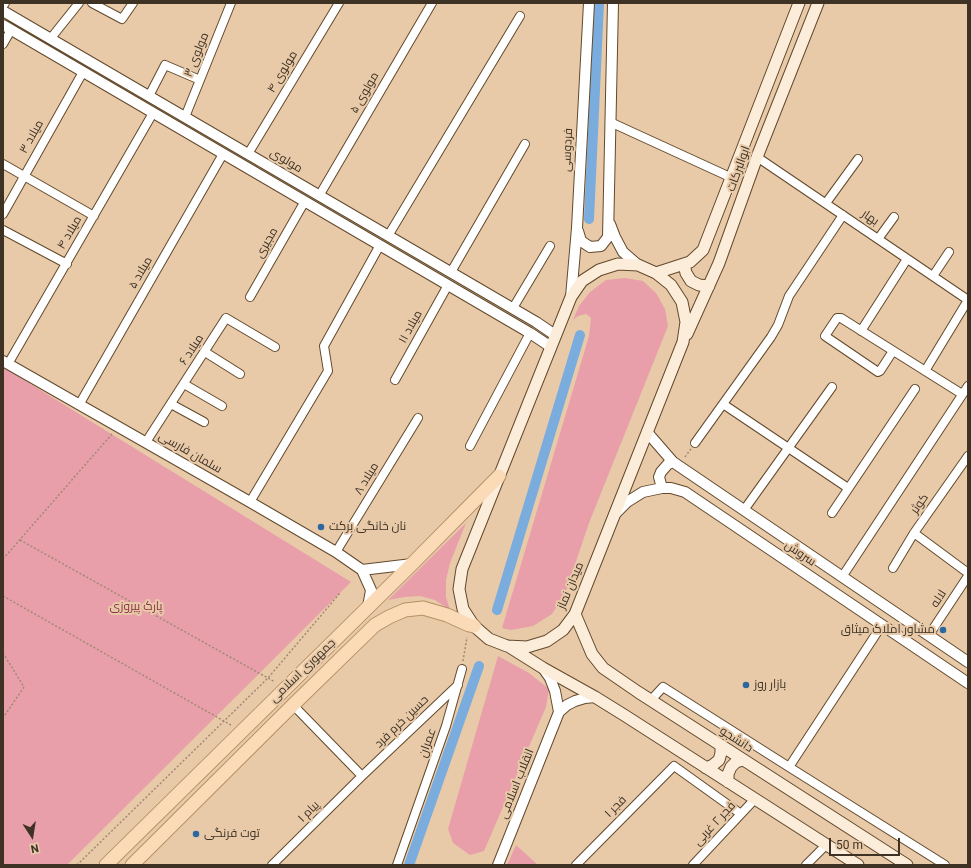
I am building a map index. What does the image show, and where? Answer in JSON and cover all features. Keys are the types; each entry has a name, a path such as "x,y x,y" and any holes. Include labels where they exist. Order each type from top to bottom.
{"main road":[{"name":"ابوالبرکات","path":"656,272 690,262 702,250 799,3"},
{"name":"ابوالبرکات","path":"683,342 719,263 757,157 818,3"},
{"name":"میدان نماز","path":"618,264 638,265 656,272 671,285 682,302 686,322 683,342 575,614 563,630 547,641 527,647 507,646 489,639 472,626 464,609 460,589 462,569 571,297 582,281 599,270 618,264"},
{"path":"684,264 686,273 691,281 700,285 709,286"},
{"name":"جمهوری اسلامی","path":"106,865 412,564 499,476"},
{"name":"جمهوری اسلامی","path":"132,865 375,625 388,617 405,610 423,608 447,615 472,626"},
{"name":"دانشجو","path":"575,614 592,654 603,668 907,865"},
{"path":"507,646 595,697 858,865"},
{"path":"706,768 713,766 719,760 722,753 720,745"},
{"path":"728,782 728,774 731,767 736,762 743,760"},
{"path":"204,768 217,781"}],"street":[{"path":"51,38 79,3"},
{"path":"92,3 122,20 133,3"},
{"name":"مولوی ۳","path":"185,117 230,3"},
{"name":"مولوی ۴","path":"248,154 339,3"},
{"name":"مولوی ۵","path":"319,196 432,3"},
{"name":"فردوسی","path":"571,297 577,228 589,3"},
{"path":"577,228 581,241 590,248 601,246 608,238 614,3"},
{"name":"مولوی","path":"3,11 513,308 555,336"},
{"path":"388,236 520,16"},
{"path":"3,44 7,28"},
{"name":"مولوی","path":"7,28 305,201 530,333 551,347"},
{"path":"149,96 165,65 200,80"},
{"name":"میلاد ۳","path":"3,214 83,72"},
{"name":"میلاد ۴","path":"6,363 66,264 153,113"},
{"path":"610,122 730,177"},
{"path":"200,140 206,129"},
{"path":"451,272 526,144"},
{"name":"میلاد ۵","path":"79,404 223,154"},
{"name":"بهار","path":"757,157 968,300"},
{"path":"826,203 858,159"},
{"path":"3,164 94,216"},
{"name":"مجیری","path":"250,297 305,201"},
{"path":"695,443 772,337 789,296 844,215"},
{"path":"608,216 615,237 624,252 638,265"},
{"path":"878,239 894,217"},
{"path":"3,230 66,264"},
{"path":"250,502 328,371 324,346 380,245"},
{"path":"513,308 550,246"},
{"path":"933,276 949,252"},
{"path":"861,331 907,259"},
{"name":"میلاد ۱۱","path":"395,380 448,285"},
{"path":"925,371 968,300"},
{"path":"893,351 878,372 825,336 838,317 861,331 962,394"},
{"name":"میلاد ۶","path":"146,442 226,318 276,347"},
{"path":"470,446 536,322"},
{"path":"205,352 240,374"},
{"name":"سلمان فارسی","path":"6,363 336,552 362,570"},
{"path":"184,384 222,406"},
{"path":"842,577 968,386"},
{"path":"744,510 832,387"},
{"path":"832,514 915,389"},
{"path":"171,404 204,422"},
{"path":"723,404 848,488"},
{"name":"میلاد ۸","path":"336,552 418,418"},
{"name":"سروش","path":"647,432 676,464 968,662"},
{"name":"کوثر","path":"892,568 914,533 968,456"},
{"path":"662,488 659,477 661,472 668,464 676,464"},
{"name":"سروش","path":"613,517 627,502 643,492 662,488 671,488 685,492 968,683"},
{"path":"914,533 968,573"},
{"path":"368,607 371,590 362,570 412,564"},
{"name":"لاله","path":"929,635 968,576"},
{"path":"789,767 882,625"},
{"path":"543,668 550,678 555,691 559,712"},
{"name":"عمران","path":"397,864 446,726 462,669"},
{"name":"حسین خرم فرد","path":"362,776 458,685"},
{"path":"651,700 663,687 945,865"},
{"path":"559,712 567,705 575,701 595,697"},
{"path":"293,705 362,776"},
{"name":"انقلاب اسلامی","path":"498,865 559,712"},
{"name":"فجر ۱","path":"576,865 674,766 740,814"},
{"name":"پیام ۱","path":"272,865 362,776"},
{"name":"فجر ۲ غربی","path":"693,865 754,799"},
{"path":"806,865 826,845"}],"path":[{"path":"3,559 119,427"},
{"path":"676,464 695,443"},
{"path":"20,540 286,688"},
{"path":"77,865 268,678 340,593"},
{"path":"3,596 241,731"},
{"path":"462,669 472,626"},
{"path":"3,653 24,687 3,718"}],"green space":[{"path":"625,278 643,281 656,293 665,309 668,326 589,523 565,594 552,614 533,626 511,630 502,628 589,336 591,318 586,314 578,316 573,320 579,306 590,292 606,280"},
{"name":"پارک پیروزی","path":"3,367 351,582 67,865 3,865"},
{"path":"466,523 450,563 446,580 446,597 450,610 435,600 420,596 388,600"},
{"path":"498,656 529,673 549,689 546,707 484,851 470,855 453,843 448,829"},
{"path":"516,845 538,865 507,865"}],"waterway":[{"path":"589,219 599,3"},
{"path":"497,610 580,335"},
{"path":"409,865 479,666"}],"place":[{"name":"نان خانگی برکت","path":"321,527"},
{"name":"مشاور املاک میثاق","path":"943,630"},
{"name":"بازار روز","path":"746,685"},
{"name":"توت فرنگی","path":"196,834"}]}
